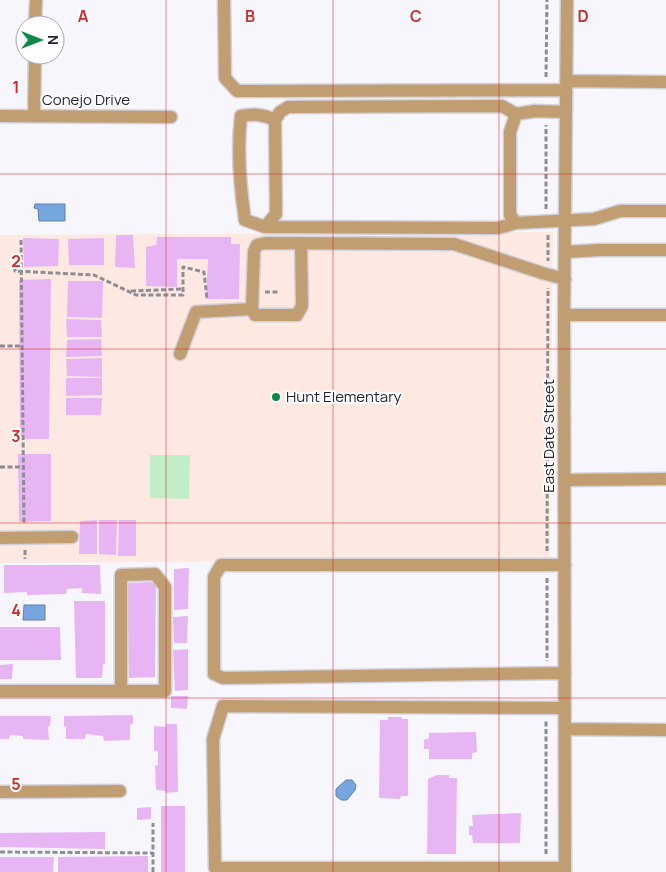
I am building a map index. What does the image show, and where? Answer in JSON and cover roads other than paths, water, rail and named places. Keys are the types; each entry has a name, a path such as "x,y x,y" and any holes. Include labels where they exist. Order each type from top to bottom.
{"street":[{"path":"35,15 36,0"},
{"path":"224,0 225,78 237,91 540,90 566,85 666,82"},
{"name":"East Date Street","path":"565,870 566,480 564,279 567,0"},
{"path":"34,116 35,65"},
{"path":"265,227 276,214 275,120 280,112 288,107 502,106 516,114 535,111 566,112"},
{"path":"275,120 253,114 241,116 239,131 242,198 245,220 265,227 498,228 516,223 594,219 620,211 666,211"},
{"path":"516,114 510,132 510,215 516,223"},
{"name":"Conejo Drive","path":"0,116 171,117"},
{"path":"301,244 302,306 297,315 255,316 252,309 254,251 257,245 266,243 454,244 564,279"},
{"path":"565,252 666,250"},
{"path":"180,354 196,312 252,309"},
{"path":"564,316 666,316"},
{"path":"566,480 666,480"},
{"path":"0,538 72,537"},
{"path":"565,565 221,565 214,577 214,674 223,678 565,673"},
{"path":"0,691 122,691 166,691 165,587 155,574 121,575 122,691"},
{"path":"565,708 224,706 213,739 215,868 546,868 565,870"},
{"path":"565,729 666,730"},
{"path":"0,792 120,791"}],"water":[{"path":"35,204 65,204 65,221 39,221 38,209 34,208"},
{"path":"24,605 45,605 45,620 23,620"},
{"path":"346,780 352,780 356,785 355,790 347,800 341,800 336,796 336,789"}],"place":[{"name":"Hunt Elementary","path":"276,397"}]}
